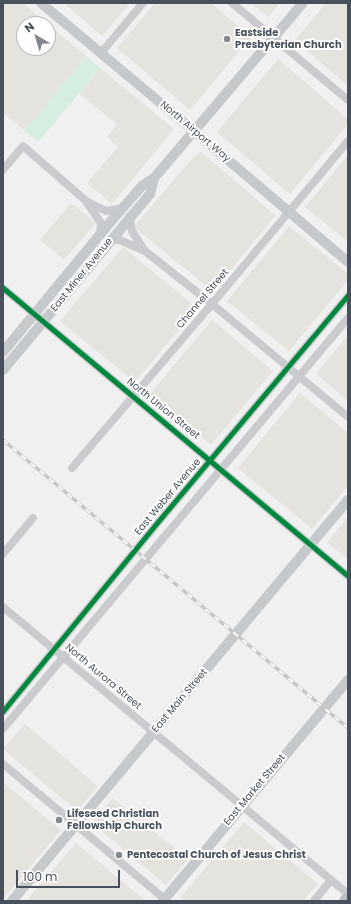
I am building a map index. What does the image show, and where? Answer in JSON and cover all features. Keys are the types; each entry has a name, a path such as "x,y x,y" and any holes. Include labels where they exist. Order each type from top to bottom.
{"highway":[{"path":"345,901 348,898"}],"main road":[{"name":"North Airport Way","path":"41,3 348,262"},
{"name":"East Miner Avenue","path":"3,352 124,206 142,186 154,178 302,3"},
{"name":"East Miner Avenue","path":"3,370 130,216 150,194 154,178"},
{"name":"East Main Street","path":"12,901 348,500"},
{"name":"East Market Street","path":"165,900 348,680"}],"street":[{"path":"101,53 143,3"},
{"path":"232,3 348,100"},
{"name":"Channel Street","path":"72,468 212,304 348,141"},
{"path":"3,170 23,146 85,200 106,211 118,209 124,206"},
{"path":"85,200 101,223 100,235"},
{"path":"130,216 132,231 145,251"},
{"path":"109,242 121,240 145,251 212,304 348,417"},
{"name":"North Union Street","path":"3,288 211,460 348,576"},
{"name":"East Weber Avenue","path":"3,712 348,296"},
{"path":"3,729 348,318"},
{"path":"3,554 33,518"},
{"name":"North Aurora Street","path":"3,607 348,894"},
{"path":"3,764 165,900"},
{"path":"314,901 331,880"}],"shaded area":[{"path":"3,3 23,3 38,16 16,16 16,56 56,56 56,31 86,56 25,131 3,113"},
{"path":"64,3 130,3 102,36"},
{"path":"155,3 211,3 251,37 190,110 117,48"},
{"path":"251,3 280,3 268,17"},
{"path":"326,3 348,3 348,86 295,40"},
{"path":"278,59 348,119 348,124 290,194 217,132"},
{"path":"100,68 174,129 112,204 87,183 118,147 107,137 117,124 79,94"},
{"path":"201,152 275,216 214,290 210,289 135,228 137,223 195,155"},
{"path":"348,155 348,242 305,207"},
{"path":"71,203 96,223 64,260 40,240"},
{"path":"289,226 348,274 348,280 289,351 227,301"},
{"path":"123,247 197,308 135,382 60,321"},
{"path":"212,320 273,371 211,445 149,395"},
{"path":"348,335 348,401 316,374"},
{"path":"300,393 348,433 348,486 312,529 238,468"},
{"path":"348,517 348,559 327,542"},
{"path":"25,724 98,786 77,811 3,749"},
{"path":"3,782 61,830 3,899"},
{"path":"113,798 188,859 166,885 92,823"},
{"path":"244,822 318,884 303,901 185,901 181,897"},
{"path":"76,843 146,901 26,901"}],"green space":[{"path":"86,56 100,68 38,142 25,131"}],"railway":[{"path":"3,440 348,728"}],"cycle path":[{"path":"3,288 348,576"},
{"path":"3,712 156,525 348,296"}],"place":[{"name":"Eastside Presbyterian Church","path":"227,39"},
{"name":"Lifeseed Christian Fellowship Church","path":"59,820"},
{"name":"Pentecostal Church of Jesus Christ","path":"119,855"}]}
